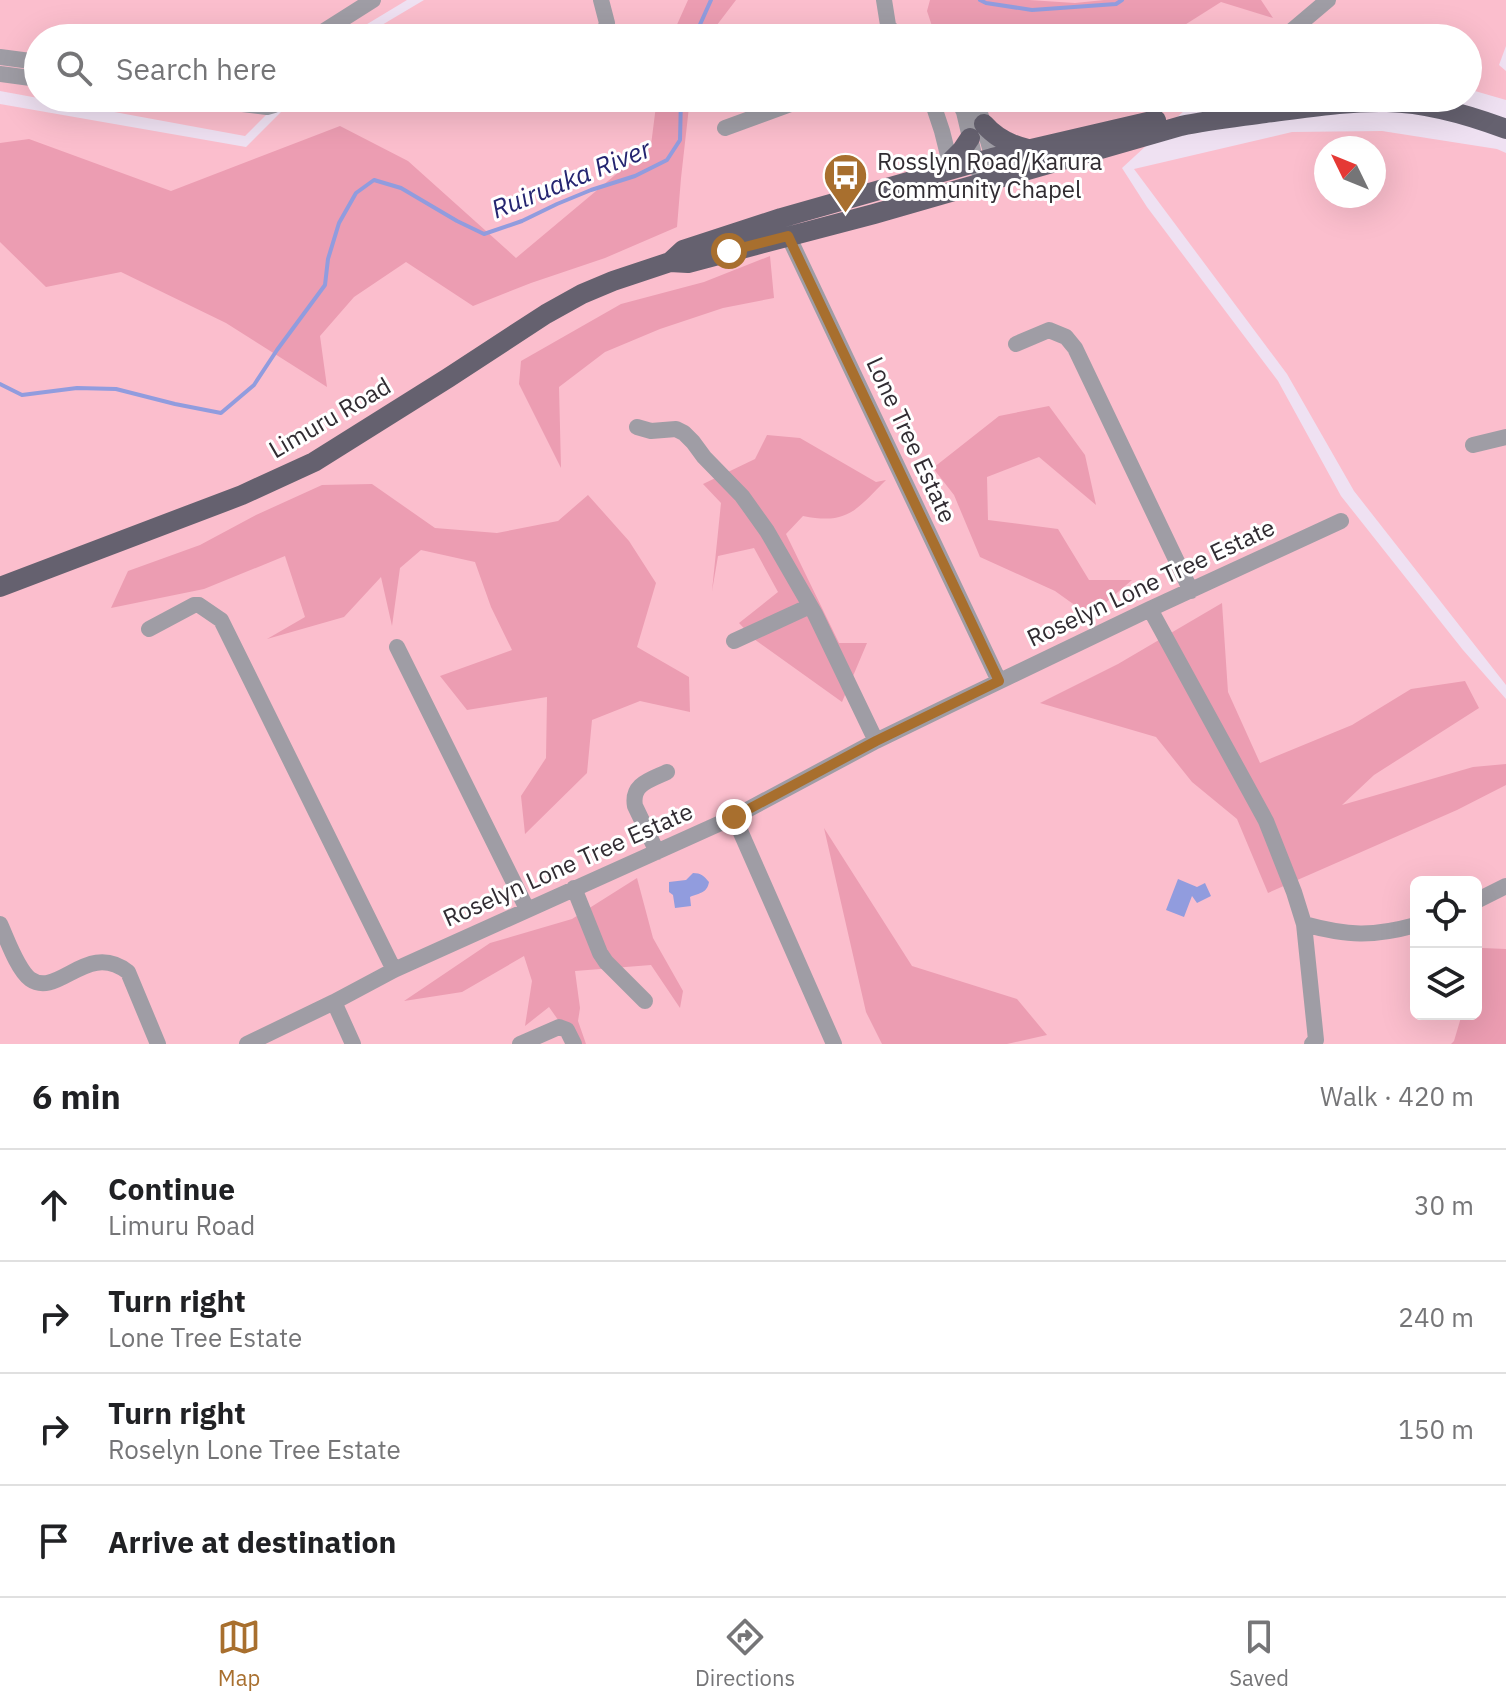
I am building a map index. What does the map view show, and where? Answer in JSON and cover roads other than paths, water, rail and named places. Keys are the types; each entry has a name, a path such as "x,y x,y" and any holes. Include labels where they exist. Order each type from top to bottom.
{"main road":[{"path":"1482,107 1506,114"},
{"name":"Limuru Road","path":"0,587 242,495 314,462 546,314 613,281 670,262 688,263 945,168 1181,112"},
{"name":"Limuru Road","path":"784,227 991,181 1181,126 1266,112"},
{"name":"Limuru Road","path":"1449,112 1506,129"},
{"path":"945,168 974,132 1030,149"}],"street":[{"path":"335,24 373,0"},
{"path":"601,0 607,24"},
{"path":"884,0 888,24"},
{"path":"1298,24 1328,0"},
{"path":"0,57 24,60"},
{"path":"0,74 24,77"},
{"path":"725,128 769,112"},
{"path":"935,112 945,168"},
{"path":"946,112 974,132"},
{"path":"967,112 991,181"},
{"name":"Lone Tree Estate","path":"784,227 999,681"},
{"path":"1016,344 1049,330 1066,337 1075,348 1191,591"},
{"path":"637,427 651,431 676,429 684,433 742,496 810,606 876,741"},
{"path":"1473,445 1506,437"},
{"name":"Roselyn Lone Tree Estate","path":"247,1044 394,970 734,817 876,741 999,681 1341,521"},
{"path":"149,629 194,605 199,605 221,620 394,970"},
{"path":"734,641 810,606"},
{"path":"1150,609 1266,821 1304,924 1314,1043"},
{"path":"397,647 527,909"},
{"path":"657,852 634,799 635,792 643,784 667,772"},
{"path":"734,817 827,1042"},
{"path":"1482,898 1506,886"},
{"path":"574,888 600,953 645,1001"},
{"path":"0,924 18,963 32,981 48,983 87,964 101,961 111,962 128,972 158,1044"},
{"path":"1304,924 1342,933 1362,934 1410,927"},
{"path":"334,1002 353,1044"},
{"path":"520,1044 559,1027 567,1030 574,1044"}],"water":[{"path":"693,873 704,877 709,882 708,886 690,897 691,906 675,908 669,882 686,880"},
{"path":"1178,879 1197,887 1205,883 1211,896 1197,903 1192,896 1184,917 1166,910"}],"waterway":[{"name":"Ruiruaka River","path":"700,24 711,0"},
{"name":"Ruiruaka River","path":"980,0 1032,10 1116,4 1122,0"},
{"name":"Ruiruaka River","path":"0,384 22,395 77,388 116,389 221,413 254,385 325,285 328,259 339,223 356,193 374,180 401,188 484,234 522,221 591,190 635,176 667,160 680,140 681,112"}],"place":[{"name":"Rosslyn Road/Karura Community Chapel","path":"846,215"}]}
